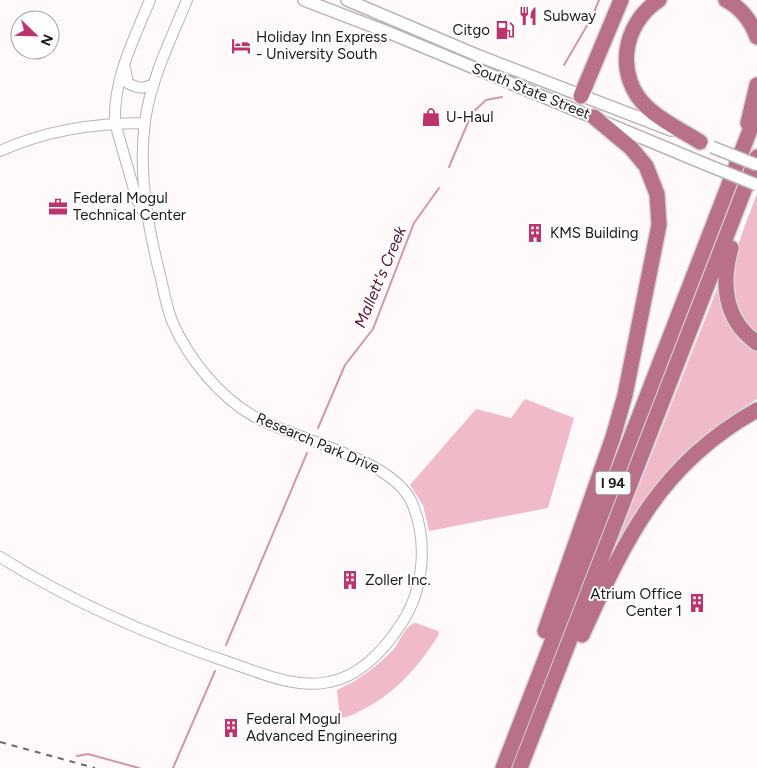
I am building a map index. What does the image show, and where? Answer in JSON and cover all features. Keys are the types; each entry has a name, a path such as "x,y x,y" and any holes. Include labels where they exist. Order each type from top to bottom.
{"highway":[{"path":"581,96 621,0"},
{"path":"659,0 640,16 632,29 627,46 626,62 628,77 639,99 649,109 706,144"},
{"path":"726,0 740,10 749,20 757,37"},
{"path":"745,142 749,113 757,85"},
{"name":"I 94","path":"502,768 757,112"},
{"path":"502,768 510,729 613,437 639,334 659,226 657,194 646,166 631,148 594,117"},
{"name":"I 94","path":"520,768 757,157"},
{"path":"757,173 726,264 725,282 732,315 746,333 757,343"},
{"path":"542,712 566,671 617,560 648,506 693,455 712,439 757,410"}],"main road":[{"name":"South State Street","path":"304,0 757,185"},
{"name":"South State Street","path":"348,0 392,21 757,165"},
{"path":"581,96 582,103 594,117"}],"street":[{"name":"Research Park Drive","path":"147,220 136,200 115,122 115,96 124,65 150,0"},
{"name":"Research Park Drive","path":"0,557 58,590 145,631 215,658 293,682 312,684 331,682 352,673 371,660 392,639 407,614 416,591 421,556 420,531 411,500 392,477 382,470 255,417 222,393 190,353 171,318 147,220 144,158 145,122 154,84 187,0"},
{"path":"124,65 128,83 140,89 154,84"},
{"path":"0,151 42,135 115,122 145,122"}],"shaded area":[{"path":"756,196 757,333 743,319 735,303 732,285 737,249"},
{"path":"721,279 757,348 757,399 706,434 672,465 646,504 599,587"},
{"path":"525,399 574,418 548,508 429,531 423,505 410,485 476,409 511,418"},
{"path":"416,623 438,631 439,634 423,658 383,698 354,714 340,718 337,690 360,678 381,661 394,649 409,626"}],"waterway":[{"name":"Mallett's Creek","path":"564,65 592,17 599,0"},
{"name":"Mallett's Creek","path":"449,167 472,113 486,100 502,97"},
{"name":"Mallett's Creek","path":"318,428 345,365 373,329 414,223 439,188"},
{"name":"Mallett's Creek","path":"226,645 307,453"},
{"name":"Mallett's Creek","path":"173,768 215,671"},
{"name":"Mallett's Creek","path":"77,756 88,754 139,768"}],"railway":[{"path":"0,742 95,768"}],"place":[{"name":"Subway","path":"528,16"},
{"name":"Citgo","path":"505,30"},
{"name":"Holiday Inn Express - University South","path":"241,46"},
{"name":"U-Haul","path":"431,117"},
{"name":"Federal Mogul Technical Center","path":"58,207"},
{"name":"KMS Building","path":"535,233"},
{"name":"Zoller Inc.","path":"350,580"},
{"name":"Atrium Office Center 1","path":"697,603"},
{"name":"Federal Mogul Advanced Engineering","path":"231,728"}]}
